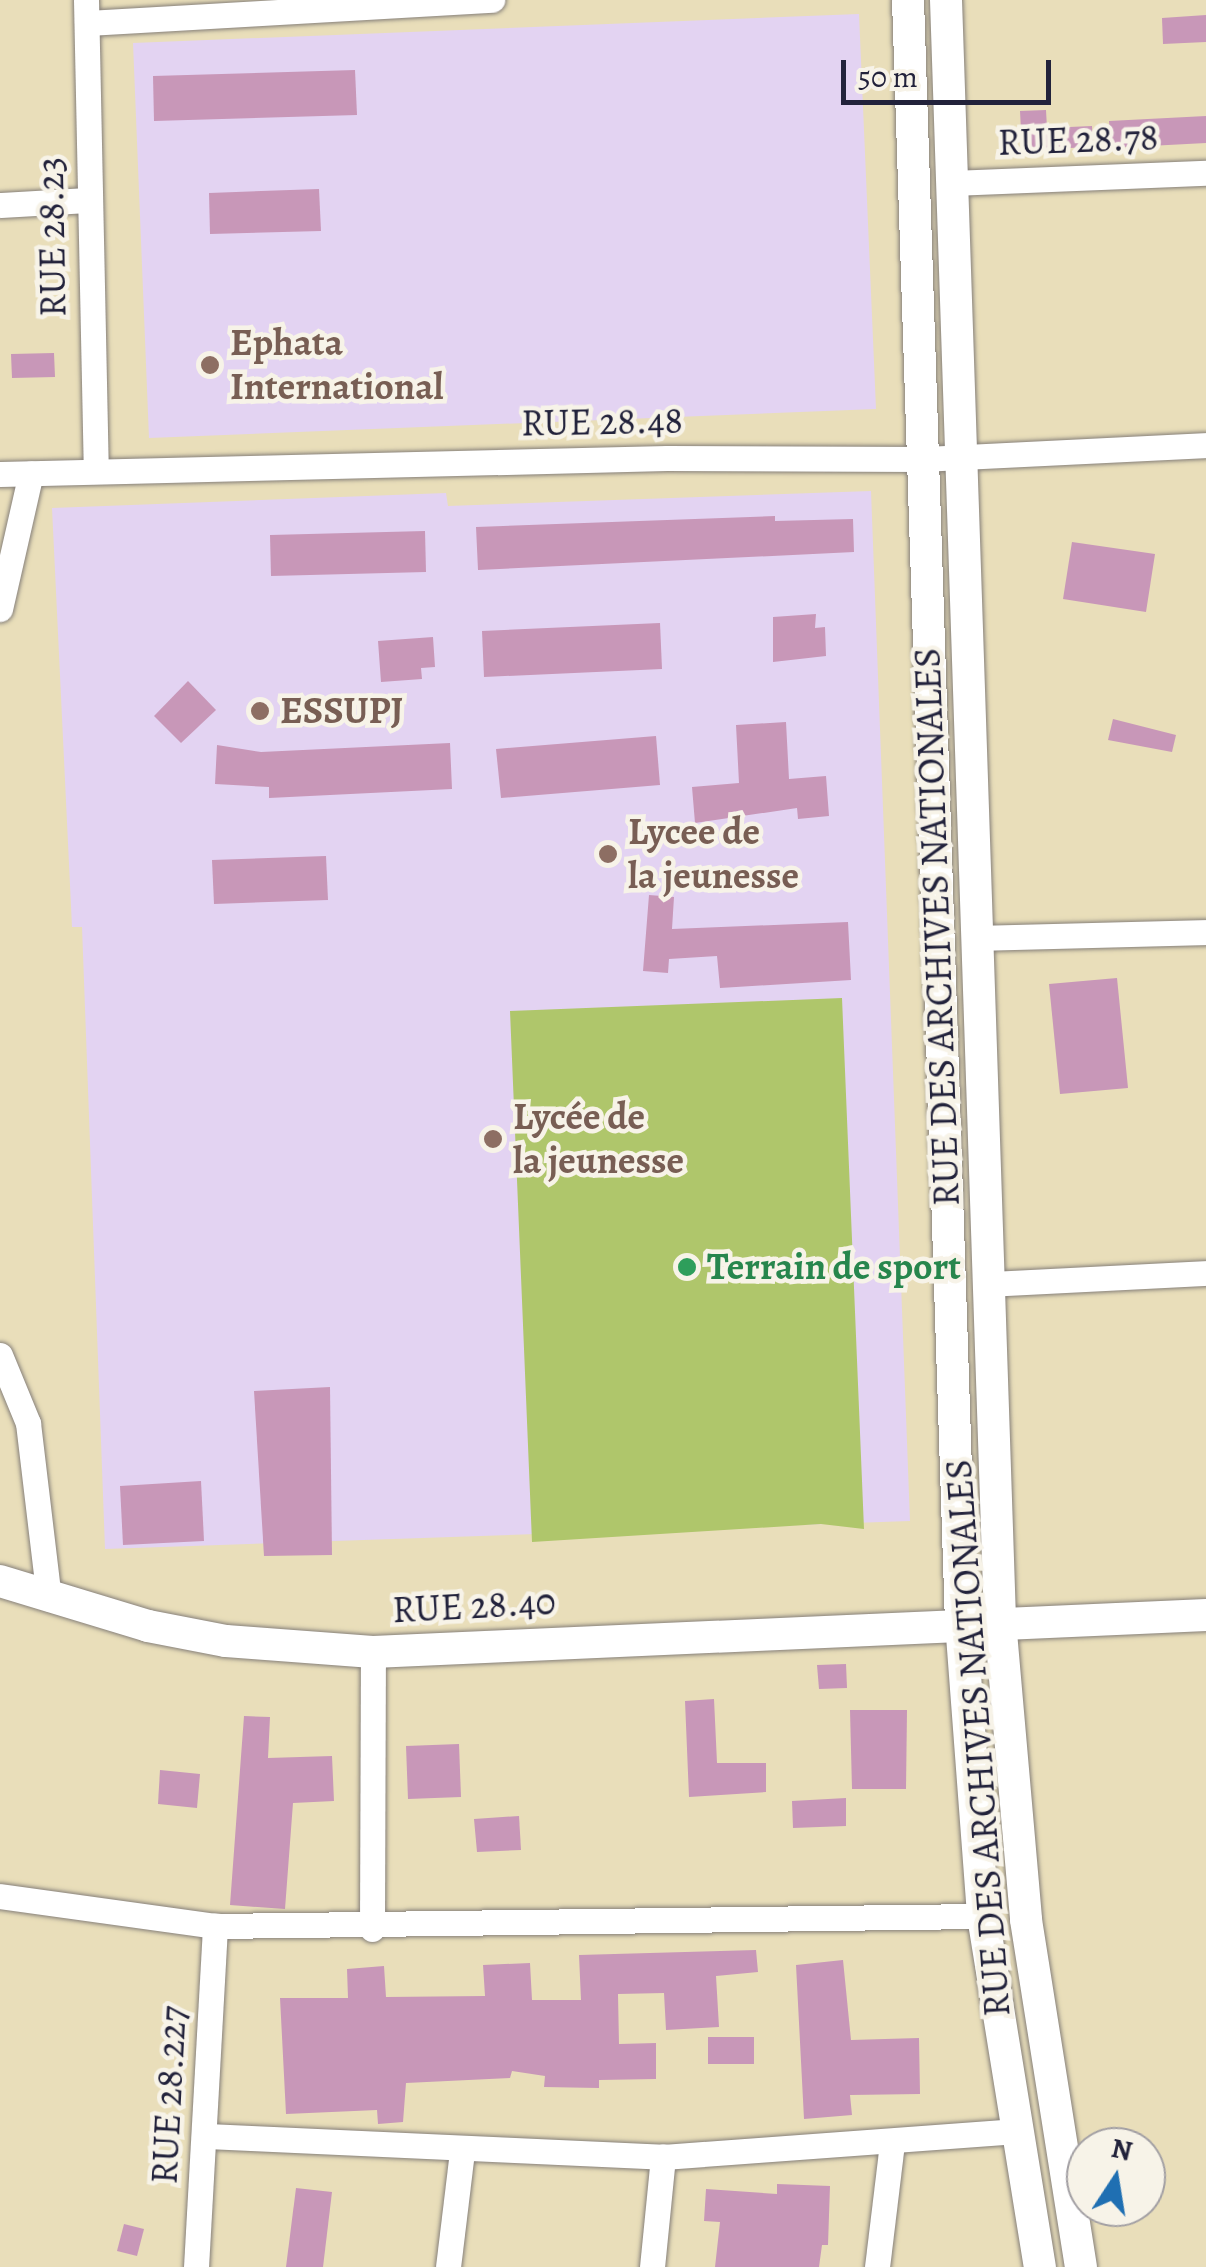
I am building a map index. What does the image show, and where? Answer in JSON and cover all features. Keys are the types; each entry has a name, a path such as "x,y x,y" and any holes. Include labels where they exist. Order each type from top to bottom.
{"street":[{"path":"86,11 492,0"},
{"name":"RUE DES ARCHIVES NATIONALES","path":"908,0 961,1622 984,1916 1040,2267"},
{"name":"RUE DES ARCHIVES NATIONALES","path":"946,0 1000,1621 1028,1938 1080,2267"},
{"name":"RUE 28.23","path":"86,11 96,471"},
{"name":"RUE 28.78","path":"952,183 1206,173"},
{"path":"0,204 88,200"},
{"name":"RUE 28.48","path":"0,474 666,458 922,459 1206,445"},
{"path":"0,608 32,473"},
{"path":"978,938 1206,932"},
{"path":"989,1284 1206,1274"},
{"path":"0,1355 28,1423 48,1599"},
{"name":"RUE 28.40","path":"0,1581 48,1599 226,1640 373,1652 961,1622 1206,1615"},
{"path":"372,1929 373,1652"},
{"path":"0,1896 215,1926 372,1929 984,1916"},
{"name":"RUE 28.227","path":"196,2267 215,1926"},
{"path":"206,2136 462,2151 663,2156 892,2143 1017,2131"},
{"path":"877,2267 892,2143"},
{"path":"448,2267 462,2151"},
{"path":"652,2267 663,2156"}],"shaded area":[{"path":"859,14 876,409 149,438 133,43"},
{"name":"Lycée de la jeunesse","path":"871,491 910,1521 105,1549 82,927 72,927 52,508 446,493 448,506"}],"green space":[{"name":"Terrain de sport","path":"842,998 864,1529 821,1524 532,1542 510,1011"}],"building":[{"path":"1206,15 1206,42 1163,44 1162,18"},
{"path":"355,70 357,115 154,121 153,76"},
{"path":"1046,110 1047,128 1092,126 1093,147 1022,150 1020,111"},
{"path":"1206,116 1206,143 1111,148 1109,121"},
{"path":"319,189 321,231 210,234 209,193"},
{"path":"54,353 55,377 12,378 11,354"},
{"path":"775,516 775,521 853,519 854,552 478,570 476,527"},
{"path":"425,531 426,572 271,576 270,535"},
{"path":"1072,542 1155,554 1146,612 1063,599"},
{"path":"816,614 815,628 825,627 826,656 773,662 773,617"},
{"path":"660,623 662,669 484,677 482,631"},
{"path":"433,637 435,667 421,668 422,679 381,682 378,641"},
{"path":"188,681 216,710 181,743 154,716"},
{"path":"1113,719 1176,735 1172,752 1108,740"},
{"path":"786,722 789,779 826,776 829,816 798,819 797,808 695,823 692,787 739,783 736,725"},
{"path":"656,736 660,785 501,798 496,749"},
{"path":"450,743 452,789 269,798 269,787 215,784 217,745 261,752"},
{"path":"326,856 328,900 214,904 212,860"},
{"path":"649,895 674,897 672,929 848,922 851,980 720,988 717,956 669,959 668,973 643,971"},
{"path":"1117,978 1128,1088 1060,1094 1049,984"},
{"path":"330,1387 332,1555 264,1556 254,1391"},
{"path":"201,1481 204,1541 123,1545 120,1486"},
{"path":"846,1664 847,1688 819,1689 817,1665"},
{"path":"714,1699 717,1763 766,1763 766,1792 689,1797 685,1701"},
{"path":"850,1710 907,1710 906,1789 852,1789"},
{"path":"244,1716 270,1717 268,1758 332,1756 334,1801 293,1803 285,1909 230,1905"},
{"path":"459,1744 461,1797 408,1799 406,1746"},
{"path":"160,1770 200,1774 197,1808 158,1804"},
{"path":"846,1798 846,1826 793,1828 792,1801"},
{"path":"519,1816 521,1850 477,1852 474,1819"},
{"path":"756,1950 758,1972 716,1976 719,2027 666,2030 664,1993 618,1994 619,2044 656,2043 656,2079 599,2080 599,2088 544,2087 545,2076 512,2071 510,2078 406,2083 403,2122 378,2124 377,2110 286,2114 280,1998 348,1998 347,1969 384,1966 386,1997 485,1996 483,1965 530,1963 532,2000 581,2000 579,1955"},
{"path":"843,1960 851,2040 919,2038 920,2094 850,2095 852,2115 804,2119 796,1965"},
{"path":"708,2037 754,2037 754,2064 708,2064"},
{"path":"777,2184 830,2186 828,2245 822,2245 819,2267 715,2267 720,2222 704,2221 706,2189 777,2194"},
{"path":"296,2188 332,2192 323,2267 286,2267"},
{"path":"124,2224 144,2229 137,2256 117,2251"}],"place":[{"name":"Ephata International","path":"210,365"},
{"name":"ESSUPJ","path":"260,711"},
{"name":"Lycee de la jeunesse","path":"608,854"},
{"name":"Lycée de la jeunesse","path":"493,1139"},
{"name":"Terrain de sport","path":"687,1267"}]}
